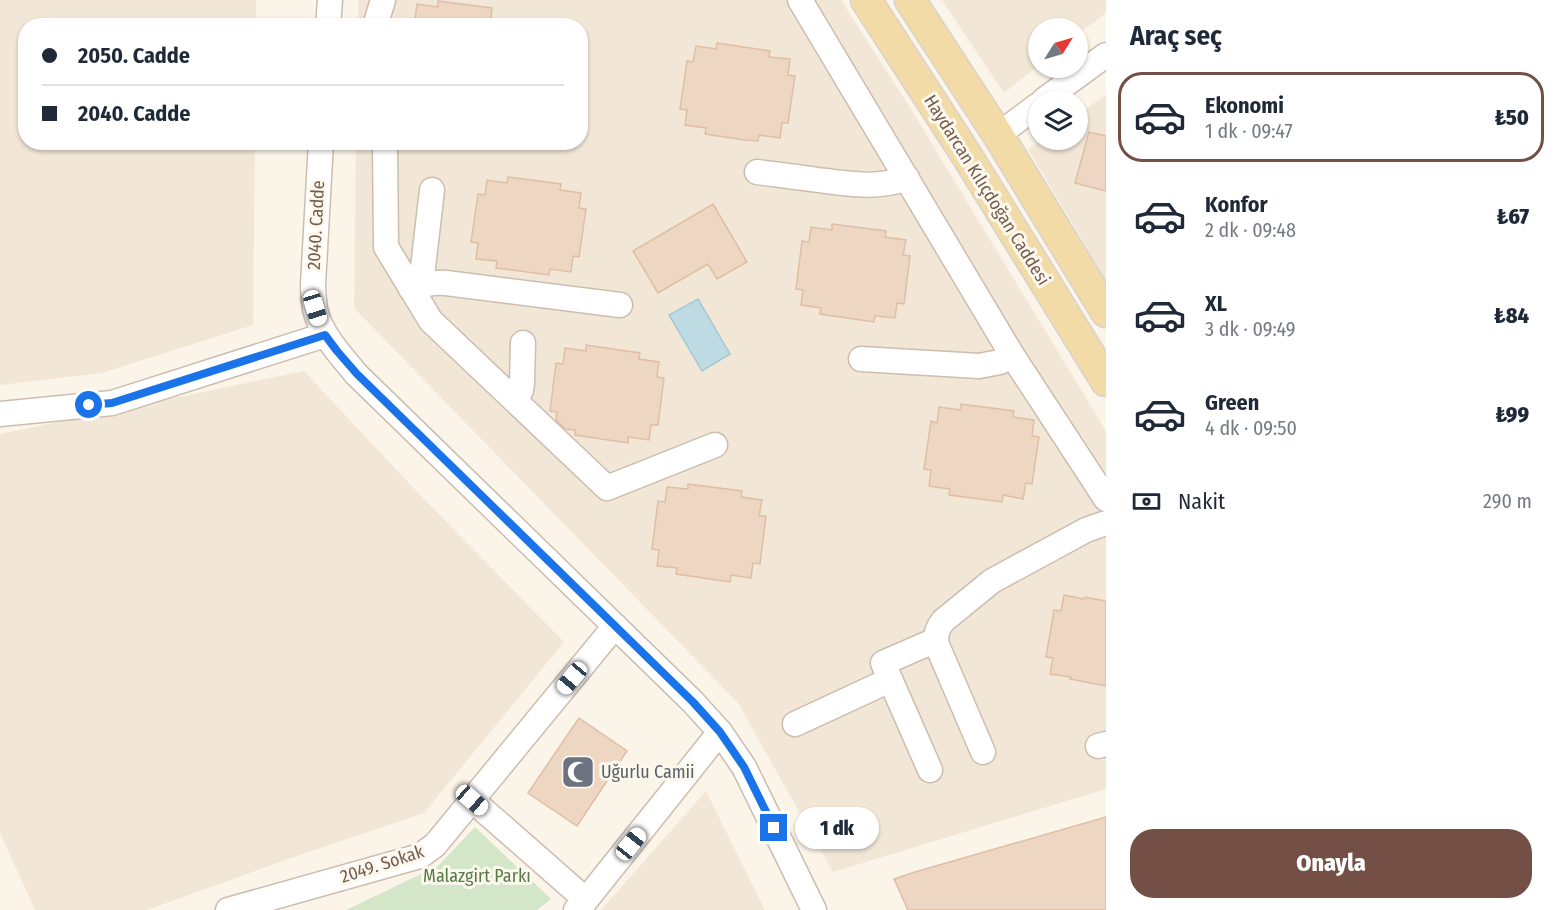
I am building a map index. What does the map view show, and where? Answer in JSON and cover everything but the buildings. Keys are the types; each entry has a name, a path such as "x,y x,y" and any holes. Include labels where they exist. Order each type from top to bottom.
{"main road":[{"name":"Haydarcan Kılıçdoğan Caddesi","path":"866,0 973,166 1106,381"},
{"name":"Haydarcan Kılıçdoğan Caddesi","path":"910,0 998,135 1106,312"}],"street":[{"path":"329,18 330,0"},
{"path":"377,18 383,0"},
{"path":"800,0 1012,355 1106,499"},
{"path":"1058,90 1106,55"},
{"path":"998,135 1028,112"},
{"name":"2040. Cadde","path":"321,150 313,285 315,308 325,335 357,374 693,702 720,732 744,767 814,910"},
{"path":"385,150 386,247 417,287 431,321 607,488 715,445"},
{"path":"757,172 873,185 889,184 907,178"},
{"path":"417,287 422,276 432,190"},
{"path":"417,287 434,282 446,282 620,305"},
{"path":"0,414 112,403 325,335"},
{"path":"516,400 522,384 523,343"},
{"path":"861,359 979,366 1000,362 1012,355"},
{"path":"983,752 937,645 939,627 943,621 992,581 1086,530 1106,523"},
{"name":"2049. Sokak","path":"228,910 420,856 435,845 615,626"},
{"path":"930,770 883,663 936,640"},
{"path":"795,724 890,680"},
{"path":"472,800 581,905 720,732"}],"shaded area":[{"path":"0,0 256,0 256,18 18,18 18,150 255,150 253,325 102,373 0,385"},
{"path":"358,0 841,0 909,106 1106,431 1106,789 833,872 738,703 354,308 356,150 588,150 588,18 358,18"},
{"path":"942,0 1106,0 1106,13 1088,27 1088,18 1028,18 1028,74 1004,93"},
{"path":"1106,95 1106,280 1029,150 1088,150 1088,107"},
{"path":"304,371 422,497 564,642 424,813 147,910 35,910 0,833 0,434"},
{"path":"706,791 765,910 601,910"}],"green space":[{"name":"Malazgirt Parkı","path":"475,827 551,899 537,910 346,910 438,866"}],"water":[{"path":"698,299 730,354 702,371 669,315"}],"place":[{"name":"Uğurlu Camii","path":"578,772"}],"route":[{"path":"89,405 112,403 325,335 357,374 693,702 720,732 744,767 774,828"}]}
